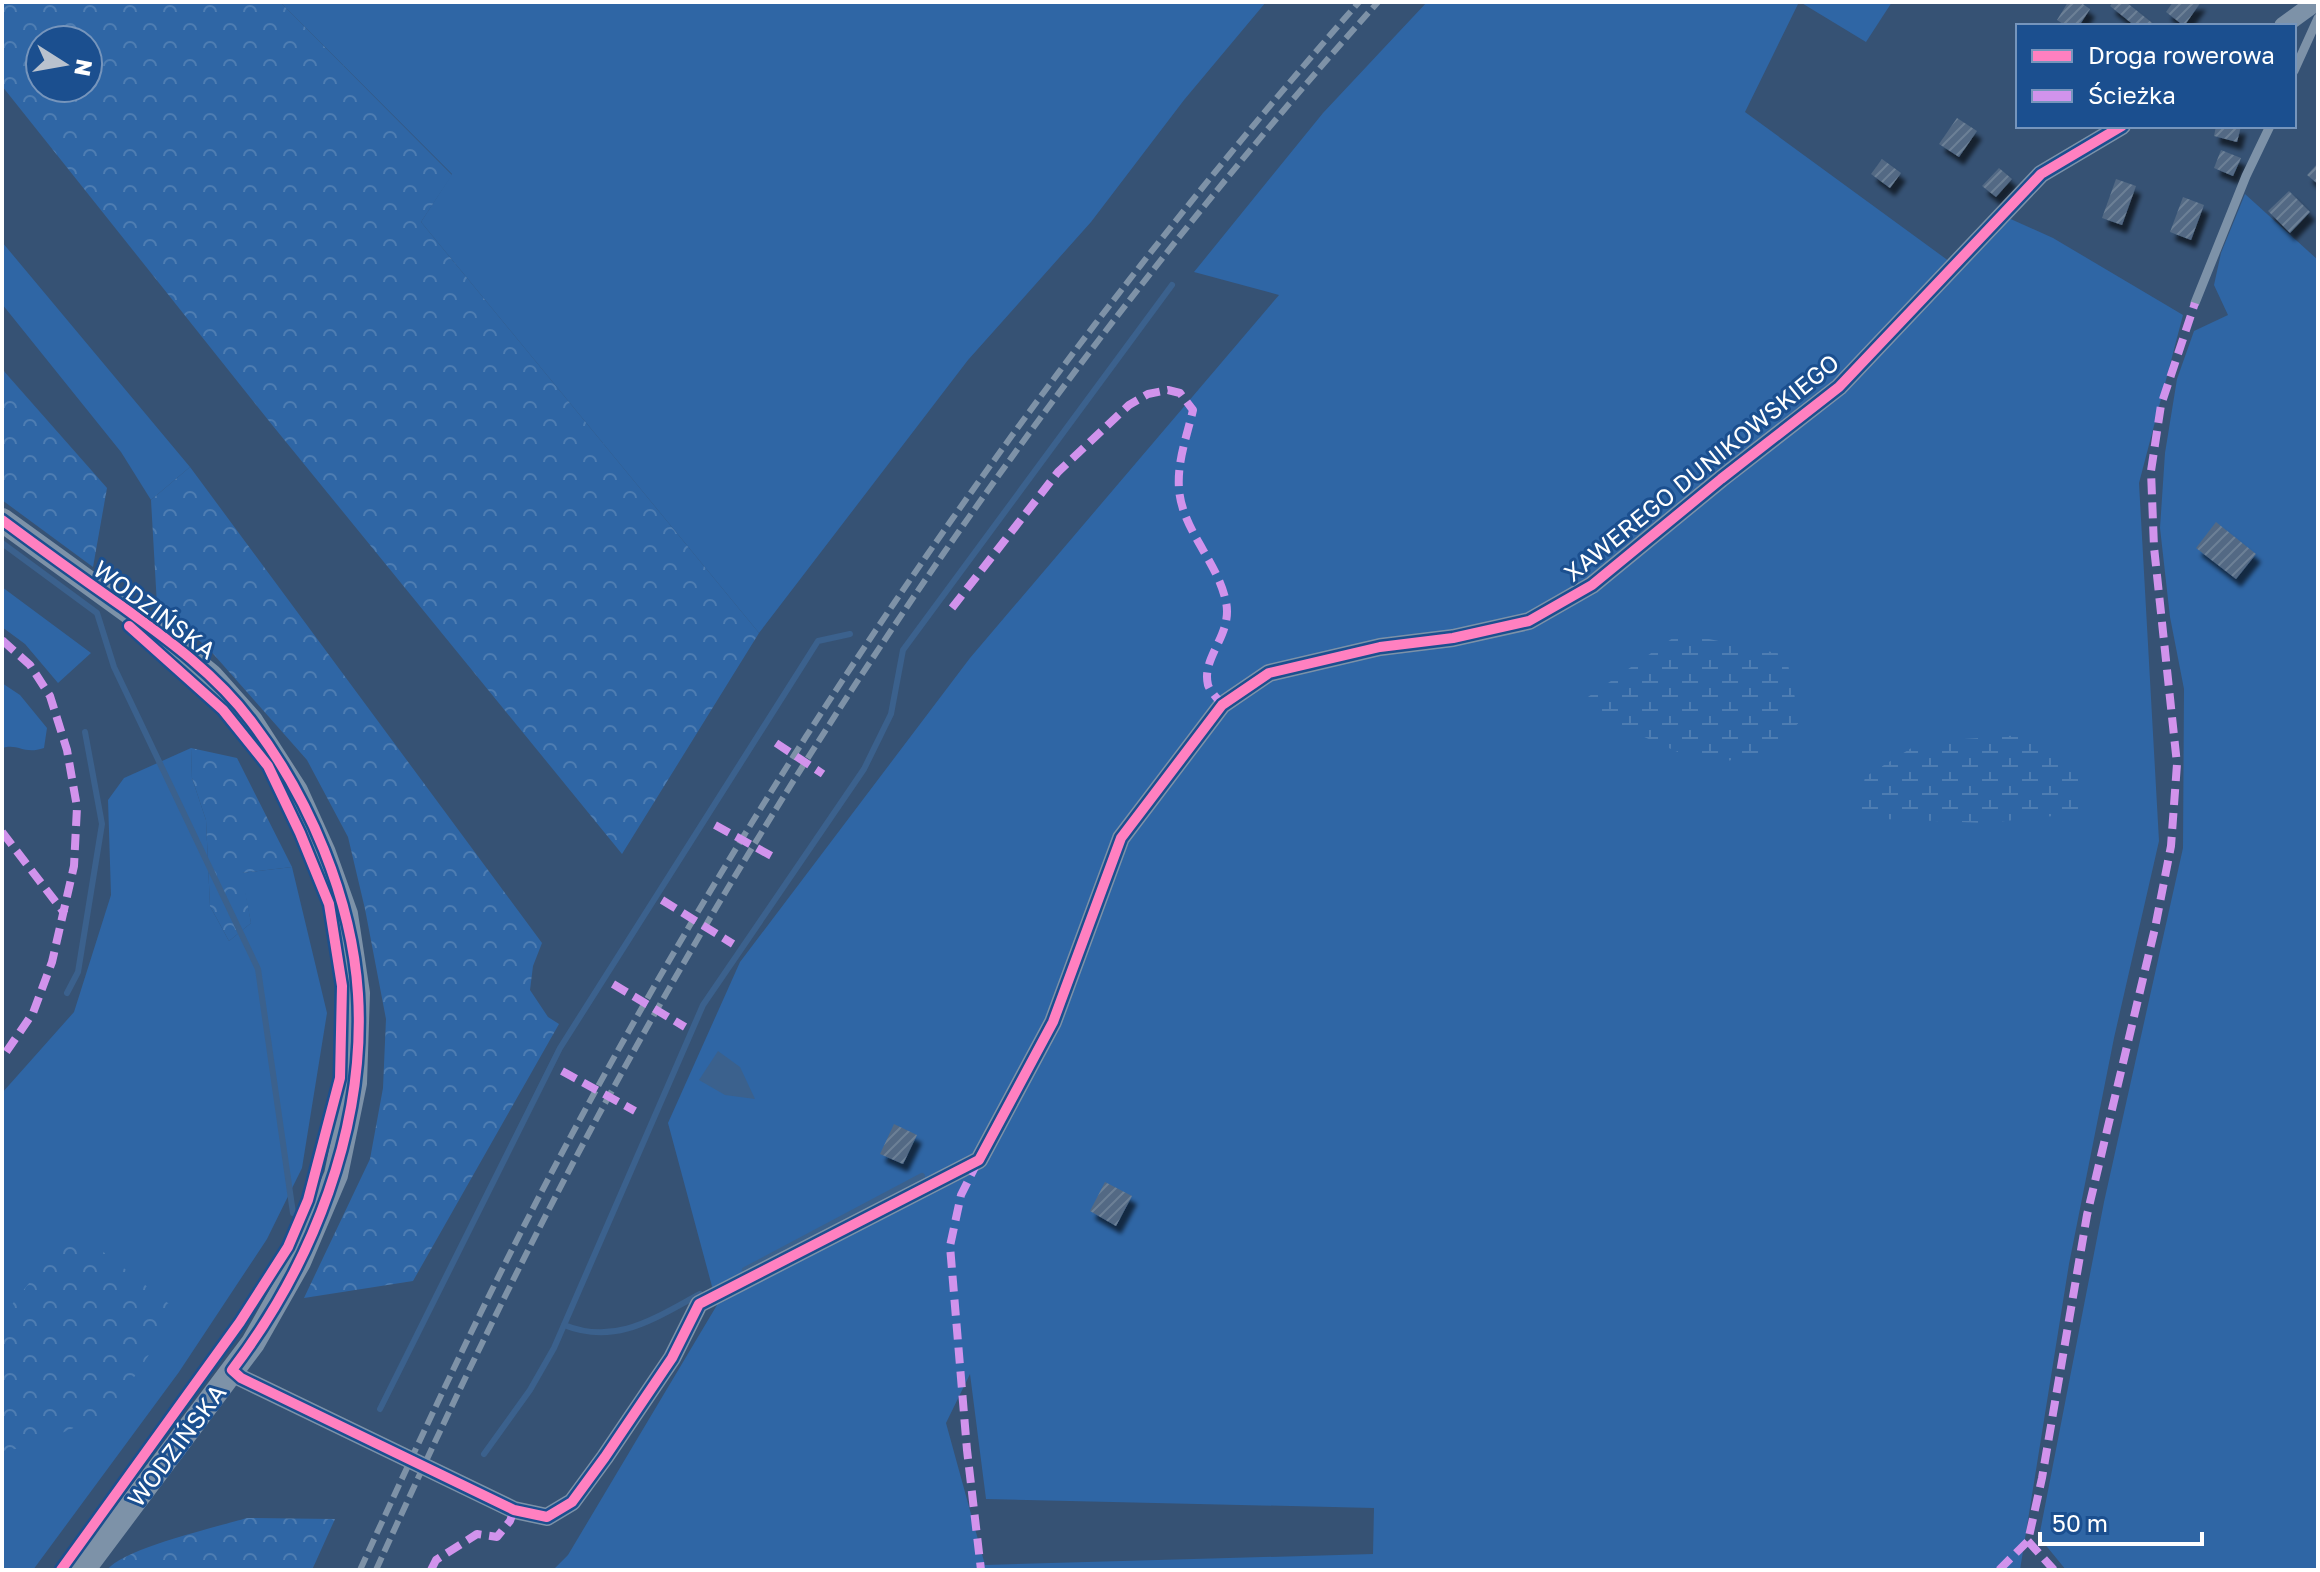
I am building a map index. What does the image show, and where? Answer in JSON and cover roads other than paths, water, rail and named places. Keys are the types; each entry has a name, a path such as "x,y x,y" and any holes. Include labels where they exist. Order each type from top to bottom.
{"street":[{"path":"2286,24 2316,2"},
{"name":"XAWEREGO DUNIKOWSKIEGO","path":"232,1370 241,1378 514,1510 547,1517 572,1502 672,1358 699,1304 979,1160 1053,1022 1121,838 1222,705 1269,673 1380,647 1453,638 1529,621 1592,585 1839,387 2041,174 2119,128"},
{"name":"WODZIŃSKA","path":"2,520 161,635 211,676 251,721 296,791 324,853 346,914 358,993 355,1083 336,1175 299,1262 253,1343 83,1570"}],"lane":[{"path":"2296,67 2318,18"},
{"path":"2195,303 2227,220 2269,128"}],"waterway":[{"path":"484,1454 530,1390 554,1348 703,1005 864,769 891,714 903,650 1172,285"},
{"path":"2,543 97,613 114,667 258,969 293,1213"},
{"path":"380,1409 560,1048 818,641 850,634"},
{"path":"67,993 78,972 102,824 85,732"},
{"path":"745,1270 922,1176"},
{"path":"564,1325 583,1331 618,1331 651,1320 700,1294"}],"railway":[{"path":"360,1570 520,1233 662,974 749,827 937,541 1037,402 1140,265 1359,2"},
{"path":"376,1570 479,1349 590,1131 762,832 854,686 1051,403 1156,266 1265,132 1378,2"}]}
